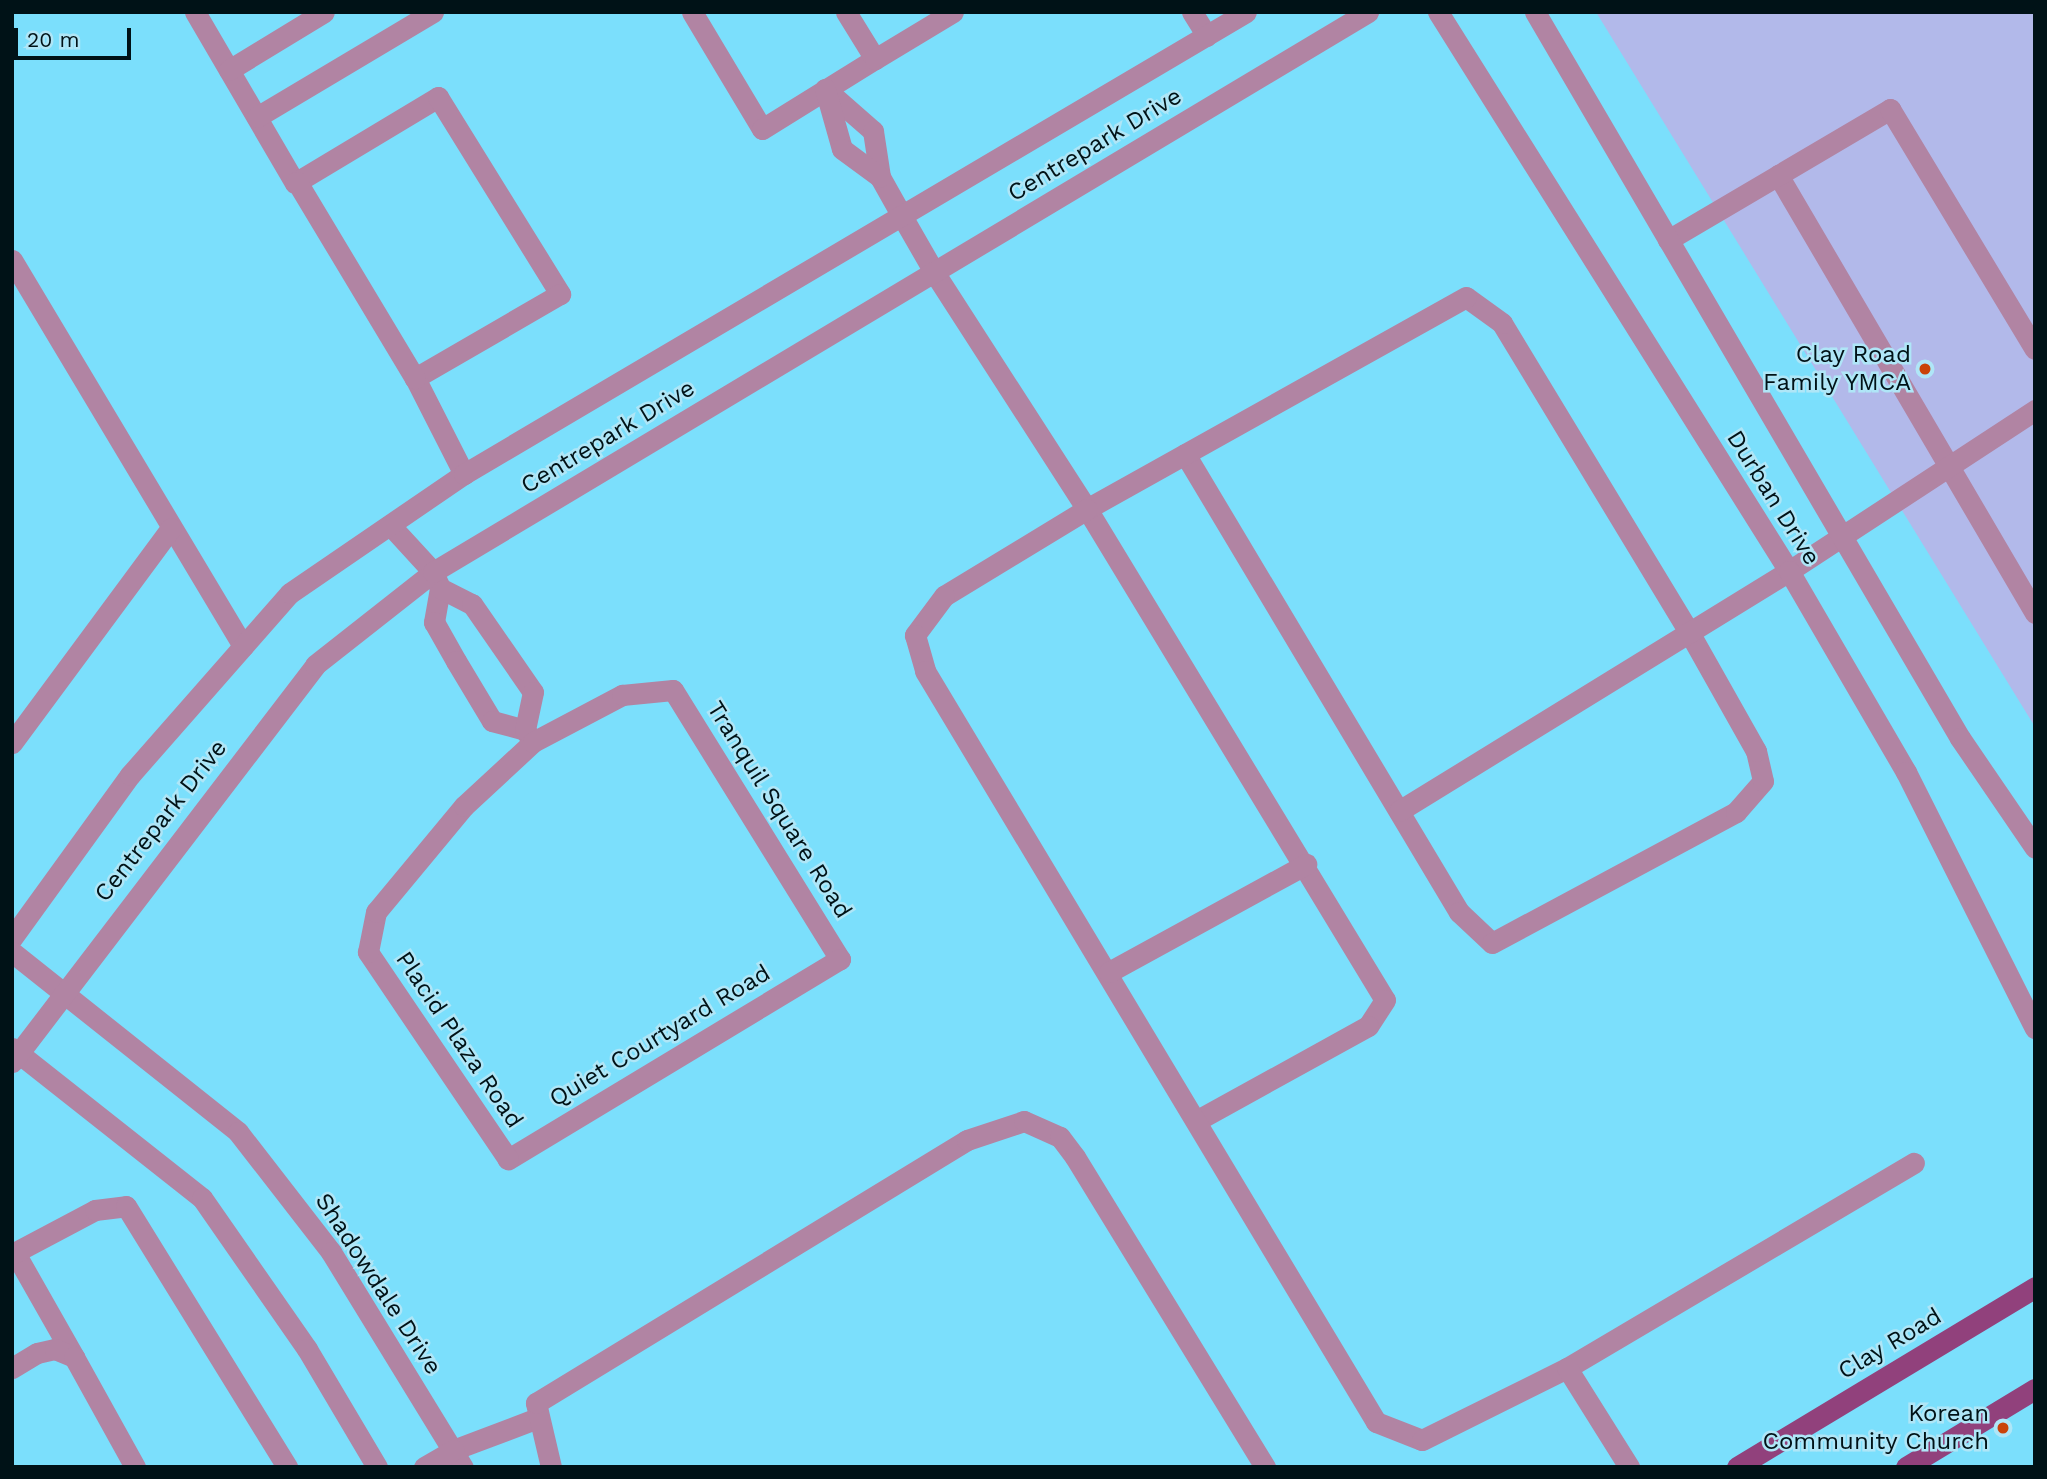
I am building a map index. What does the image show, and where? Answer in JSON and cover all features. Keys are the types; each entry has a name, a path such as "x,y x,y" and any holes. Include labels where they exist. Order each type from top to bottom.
{"main road":[{"name":"Clay Road","path":"1737,1467 2035,1287"},
{"path":"1906,1467 2035,1389"}],"street":[{"path":"195,12 415,378 464,474"},
{"path":"229,70 324,12"},
{"path":"257,117 433,12"},
{"path":"692,12 762,129 953,12"},
{"path":"846,12 875,59"},
{"path":"1192,12 1207,36"},
{"name":"Centrepark Drive","path":"12,938 130,775 290,593 464,474 903,218 1246,12"},
{"name":"Centrepark Drive","path":"15,1054 315,665 437,580 934,272 1368,12"},
{"name":"Durban Drive","path":"1438,12 1789,571 1906,772 2035,1028"},
{"name":"Durban Drive","path":"1535,12 1961,738 2035,848"},
{"path":"825,89 842,149 880,177"},
{"path":"825,89 873,131 880,177 934,272 1087,509 1306,864 1385,1000 1368,1026 1198,1120"},
{"path":"297,182 438,97 560,294 415,378"},
{"path":"1668,240 1890,108 2035,349"},
{"path":"1778,175 2035,613"},
{"path":"12,260 243,646"},
{"path":"1185,454 1459,912 1492,943 1736,812 1763,781 1758,761 1689,632 1502,323 1466,296 1087,509 944,596 915,635 925,671 1198,1120 1376,1422 1422,1440 1567,1368 1914,1163"},
{"path":"1399,811 1789,571 1948,464 2035,410"},
{"path":"390,525 437,580 472,604 533,692 529,736 492,721 480,701 434,622 437,580"},
{"path":"12,743 172,528"},
{"name":"Tranquil Square Road","path":"529,736 622,695 673,690 840,960"},
{"name":"Placid Plaza Road","path":"508,1159 368,951 376,912 464,806 529,736"},
{"path":"1109,972 1306,864"},
{"name":"Shadowdale Drive","path":"12,952 238,1132 331,1252 458,1458"},
{"name":"Quiet Courtyard Road","path":"508,1159 840,960"},
{"path":"15,1054 202,1198 307,1349 376,1467"},
{"path":"551,1467 535,1419 536,1403 967,1140 1024,1121 1060,1137 1075,1157 1265,1467"},
{"path":"135,1467 14,1253 95,1210 126,1206 287,1467"},
{"path":"12,1368 37,1353 55,1349 74,1357"},
{"path":"1567,1368 1629,1467"},
{"path":"424,1467 458,1458 535,1419"}],"shaded area":[{"name":"Clay Road Family YMCA","path":"1596,12 2035,12 2035,727"}],"place":[{"name":"Clay Road Family YMCA","path":"1925,369"},
{"name":"Korean Community Church","path":"2003,1428"}]}
